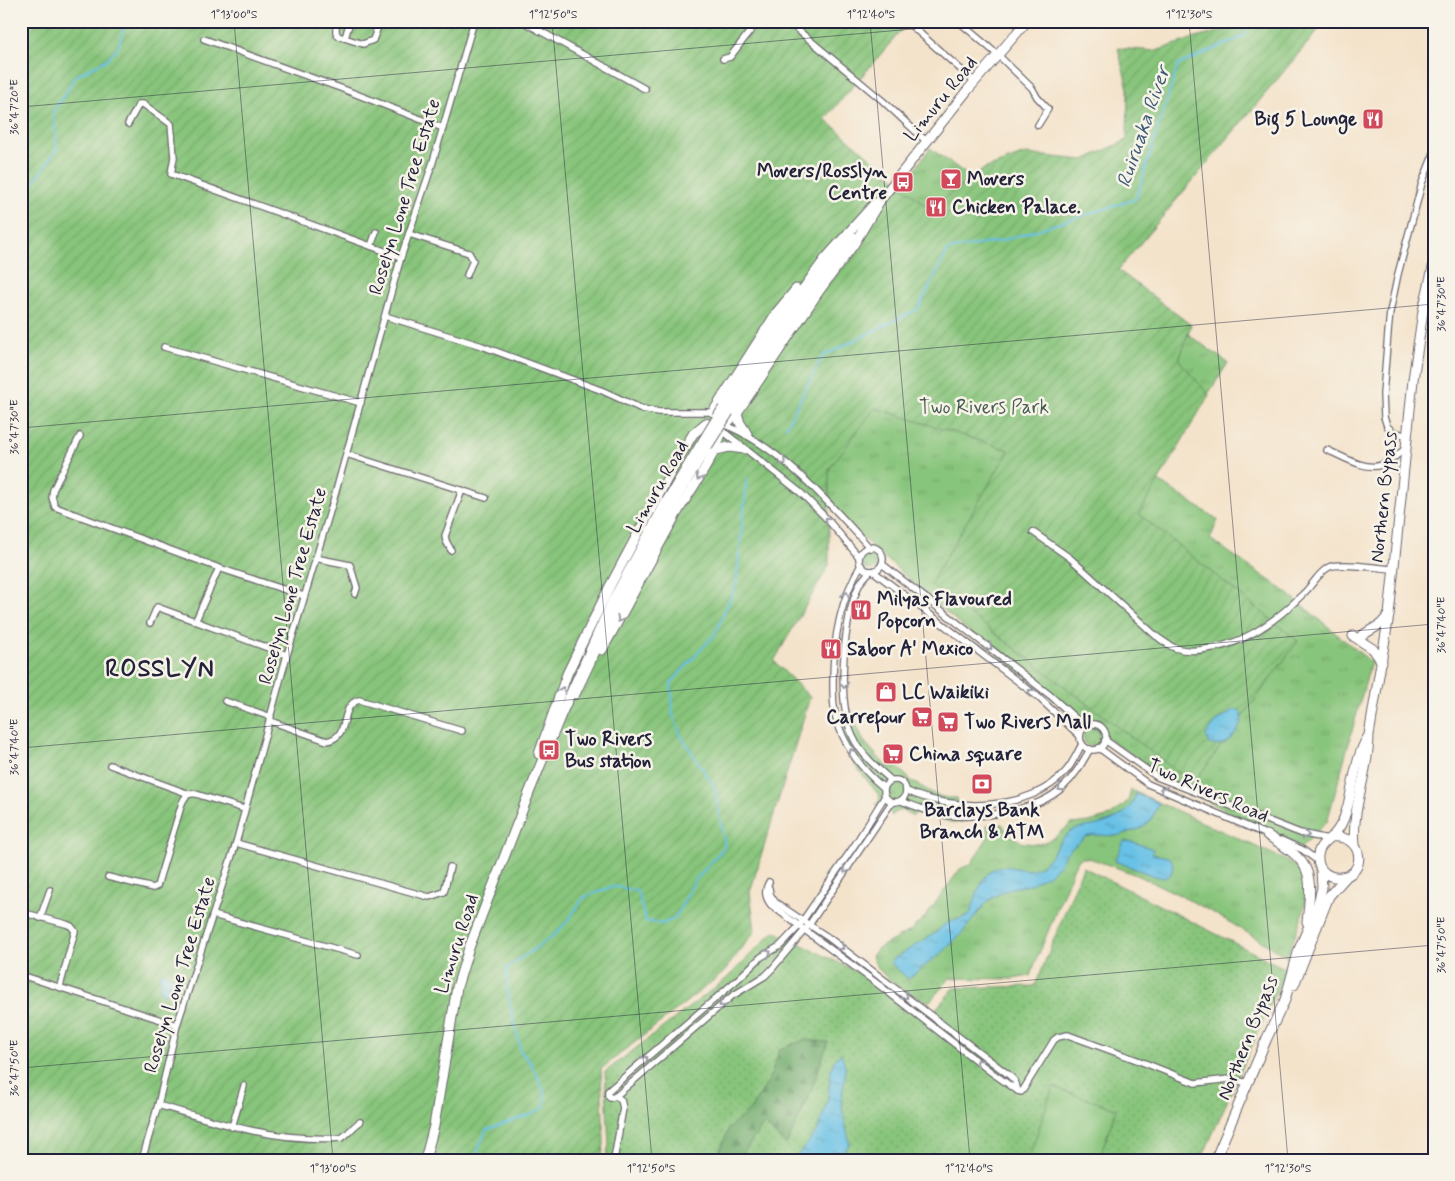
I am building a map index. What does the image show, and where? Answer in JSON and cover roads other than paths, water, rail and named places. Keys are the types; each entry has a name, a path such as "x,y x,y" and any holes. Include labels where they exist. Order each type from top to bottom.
{"main road":[{"name":"Limuru Road","path":"548,748 590,666 616,607 675,500 730,411 795,312 927,142 1027,21"},
{"name":"Limuru Road","path":"713,412 777,312 808,275 880,201"},
{"name":"Limuru Road","path":"424,1160 434,1126 457,987 469,948 566,702 612,602 666,502 725,428 730,411 782,318 825,258"},
{"name":"Northern Bypass","path":"1346,877 1352,873 1359,861 1353,832 1355,808 1368,750 1389,615 1405,449 1419,338 1434,263"},
{"path":"730,411 747,434"},
{"path":"713,412 723,413 725,428 711,432 706,424 707,417 713,412"},
{"name":"Limuru Road","path":"525,802 529,783 567,674 644,520 693,434 706,424"},
{"path":"708,447 744,449"},
{"path":"1382,662 1373,649 1357,636 1381,624 1389,615"},
{"name":"Northern Bypass","path":"1215,1160 1285,1000 1293,969 1317,907 1322,888 1319,850 1343,819 1362,749 1369,735"},
{"path":"1267,835 1291,850 1302,860 1305,866 1310,889 1306,932"},
{"path":"1330,838 1345,838 1355,845"},
{"path":"1320,865 1326,874 1332,877 1346,877"},
{"path":"1285,1000 1292,989 1329,896 1346,877"}],"street":[{"path":"336,21 337,34 363,44 373,40 380,21"},
{"path":"345,38 350,21"},
{"name":"Roselyn Lone Tree Estate","path":"142,1160 158,1106 177,1025 236,843 287,655 401,257 474,21"},
{"path":"522,21 645,89"},
{"path":"723,59 730,57 758,21"},
{"path":"788,21 883,101 927,142"},
{"path":"906,21 975,82"},
{"path":"958,21 998,55 1032,88 1048,109 1038,125"},
{"path":"204,39 343,89 442,128"},
{"path":"128,124 139,104 143,104 171,124 174,149 171,174 401,257"},
{"path":"1407,436 1392,431 1387,426 1384,417 1383,394 1388,333 1390,312 1398,274 1422,183 1434,152"},
{"path":"371,246 376,232"},
{"path":"408,234 469,253 472,260 467,275"},
{"path":"385,316 482,346 603,391 642,409 659,412 713,412"},
{"path":"164,347 360,403"},
{"path":"725,428 747,434 759,443 810,486 870,548"},
{"path":"725,428 744,449 801,493 860,557"},
{"path":"80,436 53,490 52,498 56,507 219,568 304,596"},
{"path":"752,454 759,443"},
{"path":"1327,450 1359,464 1373,466 1382,465 1405,449"},
{"path":"346,454 486,498"},
{"path":"451,550 445,536 462,490"},
{"path":"1033,532 1070,558 1156,636 1182,650 1223,647 1249,636 1304,594 1321,573 1330,566 1393,569"},
{"path":"891,780 862,752 853,737 844,705 845,653 852,607 861,582 872,571 882,564 883,556 880,551 870,548 863,551 860,557 863,568 872,571 1037,696 1080,736 1082,744 1090,749 1099,748 1105,740 1104,730 1098,725 1090,724 1085,727 1080,736"},
{"path":"316,558 350,565 357,588 355,594"},
{"path":"882,564 1051,696 1085,727"},
{"path":"861,565 852,578 837,625 833,700 838,723 854,758 884,788 885,796 801,923 780,946 753,963 738,979 607,1092 610,1098 616,1096 732,996 765,976 807,928 890,805 904,798 907,791"},
{"path":"196,620 219,568"},
{"path":"923,609 928,600"},
{"path":"150,623 157,607 287,655"},
{"path":"225,701 319,738 331,740 340,734 350,706 359,700 462,731"},
{"name":"Two Rivers Road","path":"1105,740 1153,775 1308,836 1330,838"},
{"path":"884,788 891,780 898,779 902,781 907,791 942,803 968,806 1000,804 1026,796 1053,782 1066,771 1082,744"},
{"name":"Two Rivers Road","path":"1099,748 1144,782 1303,850 1320,865"},
{"path":"901,800 917,807 944,814 1003,813 1027,807 1062,789 1074,777 1090,749"},
{"path":"110,765 189,794 196,794 244,809"},
{"path":"108,877 154,888 157,886 182,803 189,794"},
{"path":"885,796 894,802"},
{"path":"1202,806 1206,797"},
{"name":"Two Rivers Road","path":"1283,841 1287,828"},
{"path":"236,843 429,897 444,892 450,866"},
{"path":"801,923 771,905 766,899 765,891 769,882 770,894 775,902 801,923 807,928 866,966 1009,1075 1015,1081 1020,1092 1054,1040 1068,1035 1195,1083 1230,1079 1248,1083"},
{"path":"40,918 50,890"},
{"path":"21,912 72,926 75,932 60,986"},
{"path":"213,915 358,955"},
{"path":"21,975 177,1025"},
{"path":"232,1127 244,1086"},
{"path":"614,1160 623,1108 616,1096"},
{"path":"158,1106 232,1127 275,1136 297,1138 334,1138 345,1136 353,1126 360,1122"}],"water":[{"path":"1234,710 1239,710 1242,720 1234,736 1220,745 1208,743 1206,735 1217,721"},
{"path":"1136,794 1159,803 1151,820 1142,828 1117,836 1095,835 1085,837 1066,853 1059,865 1048,875 1029,885 1012,888 987,902 961,934 944,951 908,979 892,964 893,959 937,932 945,924 970,914 981,884 996,867 1028,870 1040,866 1045,863 1060,841 1070,832 1117,818 1126,812"},
{"path":"1124,841 1153,849 1152,854 1169,858 1173,863 1171,874 1165,878 1154,876 1115,861"},
{"path":"163,971 175,978 170,985 170,990 165,994 161,993 159,988 162,981 158,978"},
{"path":"841,1053 845,1071 842,1108 850,1143 845,1150 831,1160 794,1160 818,1130 828,1099 831,1070 834,1061"}],"waterway":[{"path":"21,194 33,183 57,149 53,111 66,93 74,77 106,60 119,46 124,27 134,21"},
{"name":"Ruiruaka River","path":"786,427 823,356 918,309 948,250 1001,241 1136,199 1178,65 1244,36 1248,21"},
{"name":"Ruiruaka River","path":"474,1160 486,1130 532,1114 544,1107 545,1095 539,1079 530,1062 521,1052 507,990 507,968 553,936 567,922 583,898 613,886 637,891 646,921 662,924 675,918 694,882 725,846 714,786 681,736 673,715 671,683 715,634 736,585 747,478"}],"place":[{"name":"Big 5 Lounge","path":"1373,119"},
{"name":"Movers","path":"951,179"},
{"name":"Movers/Rosslyn Centre","path":"903,182"},
{"name":"Chicken Palace.","path":"936,207"},
{"name":"Milyas Flavoured Popcorn","path":"861,610"},
{"name":"Sabor A' Mexico","path":"831,649"},
{"name":"LC Waikiki","path":"886,692"},
{"name":"Carrefour","path":"922,717"},
{"name":"Two Rivers Mall","path":"948,722"},
{"name":"Two Rivers Bus station","path":"549,750"},
{"name":"China square","path":"893,754"},
{"name":"Barclays Bank Branch & ATM","path":"982,784"}],"district":[{"name":"ROSSLYN","path":"160,669"}],"park label":[{"name":"Two Rivers Park","path":"984,407"}]}
